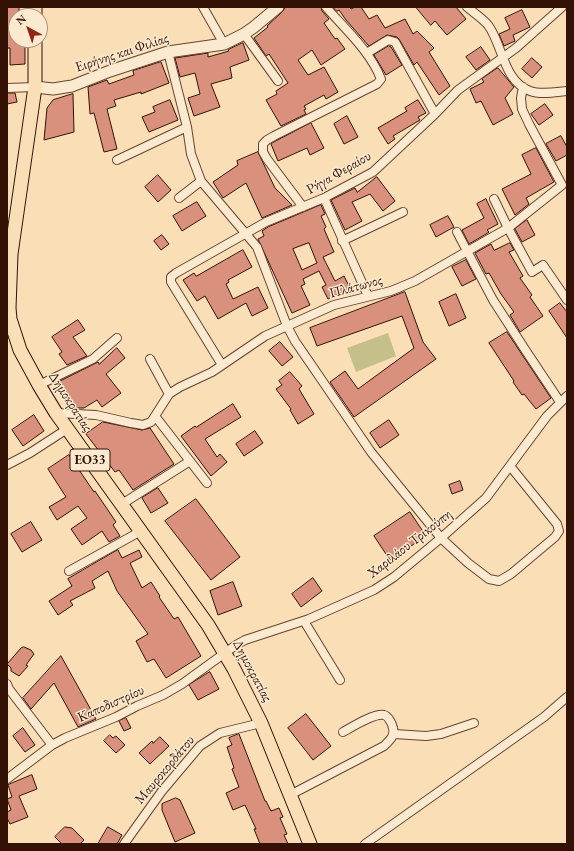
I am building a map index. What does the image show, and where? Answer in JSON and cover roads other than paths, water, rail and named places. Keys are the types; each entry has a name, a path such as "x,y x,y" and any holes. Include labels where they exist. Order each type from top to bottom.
{"main road":[{"name":"Δημοκρατίας","path":"35,48 35,87 10,242 10,319 20,350 39,386 56,413 208,626 225,653 261,722 310,844"}],"street":[{"path":"203,7 224,44"},
{"path":"303,207 266,159 263,152 263,144 274,136 377,84 381,79 376,67 367,54 326,7"},
{"path":"466,7 488,25 503,58 515,79 524,87 530,91 537,92 567,91"},
{"name":"Ρήγα Φεραίου","path":"222,365 171,282 171,277 266,222 324,198 373,172 435,114 458,90 531,36 562,7"},
{"name":"Ειρήνης και Φιλίας","path":"35,87 53,89 72,86 110,71 168,52 224,44 244,34 276,8"},
{"path":"244,34 278,81"},
{"path":"367,54 388,40 395,42 435,114"},
{"path":"168,52 187,128 191,154 201,181 257,247 287,326 295,341 356,431 441,538 468,563 489,579 499,581 511,574 555,537 559,530 559,527 510,466"},
{"path":"7,88 35,87"},
{"name":"Πλάτωνος","path":"156,416 169,394 180,386 212,372 258,340 334,305 403,287 508,228 562,185 522,109 521,98 524,87"},
{"path":"117,160 187,128"},
{"path":"179,198 201,181"},
{"path":"324,198 368,296"},
{"path":"494,199 532,272 543,265 567,300"},
{"path":"342,241 403,212"},
{"path":"457,232 468,250 493,300 560,402"},
{"path":"39,386 93,359 117,338"},
{"path":"150,359 169,394"},
{"name":"Χαριλάου Τρικούπη","path":"225,653 245,640 304,621 374,590 394,577 486,498 547,416 567,396"},
{"path":"56,413 96,415 143,425 150,422 156,416 207,483"},
{"path":"7,465 30,453 67,428"},
{"path":"122,504 190,461"},
{"path":"69,571 141,531"},
{"path":"304,621 340,680"},
{"name":"Καποδιστρίου","path":"7,779 52,745 163,695 182,684 225,653"},
{"path":"7,684 9,689 52,745"},
{"path":"365,844 544,718 567,697"},
{"path":"290,795 384,746 394,734 393,726 384,715 375,716 343,732"},
{"name":"Μαυροκορδάτου","path":"124,844 162,791 200,746 220,733 261,722"},
{"path":"394,734 426,736 441,734 474,722"}]}
